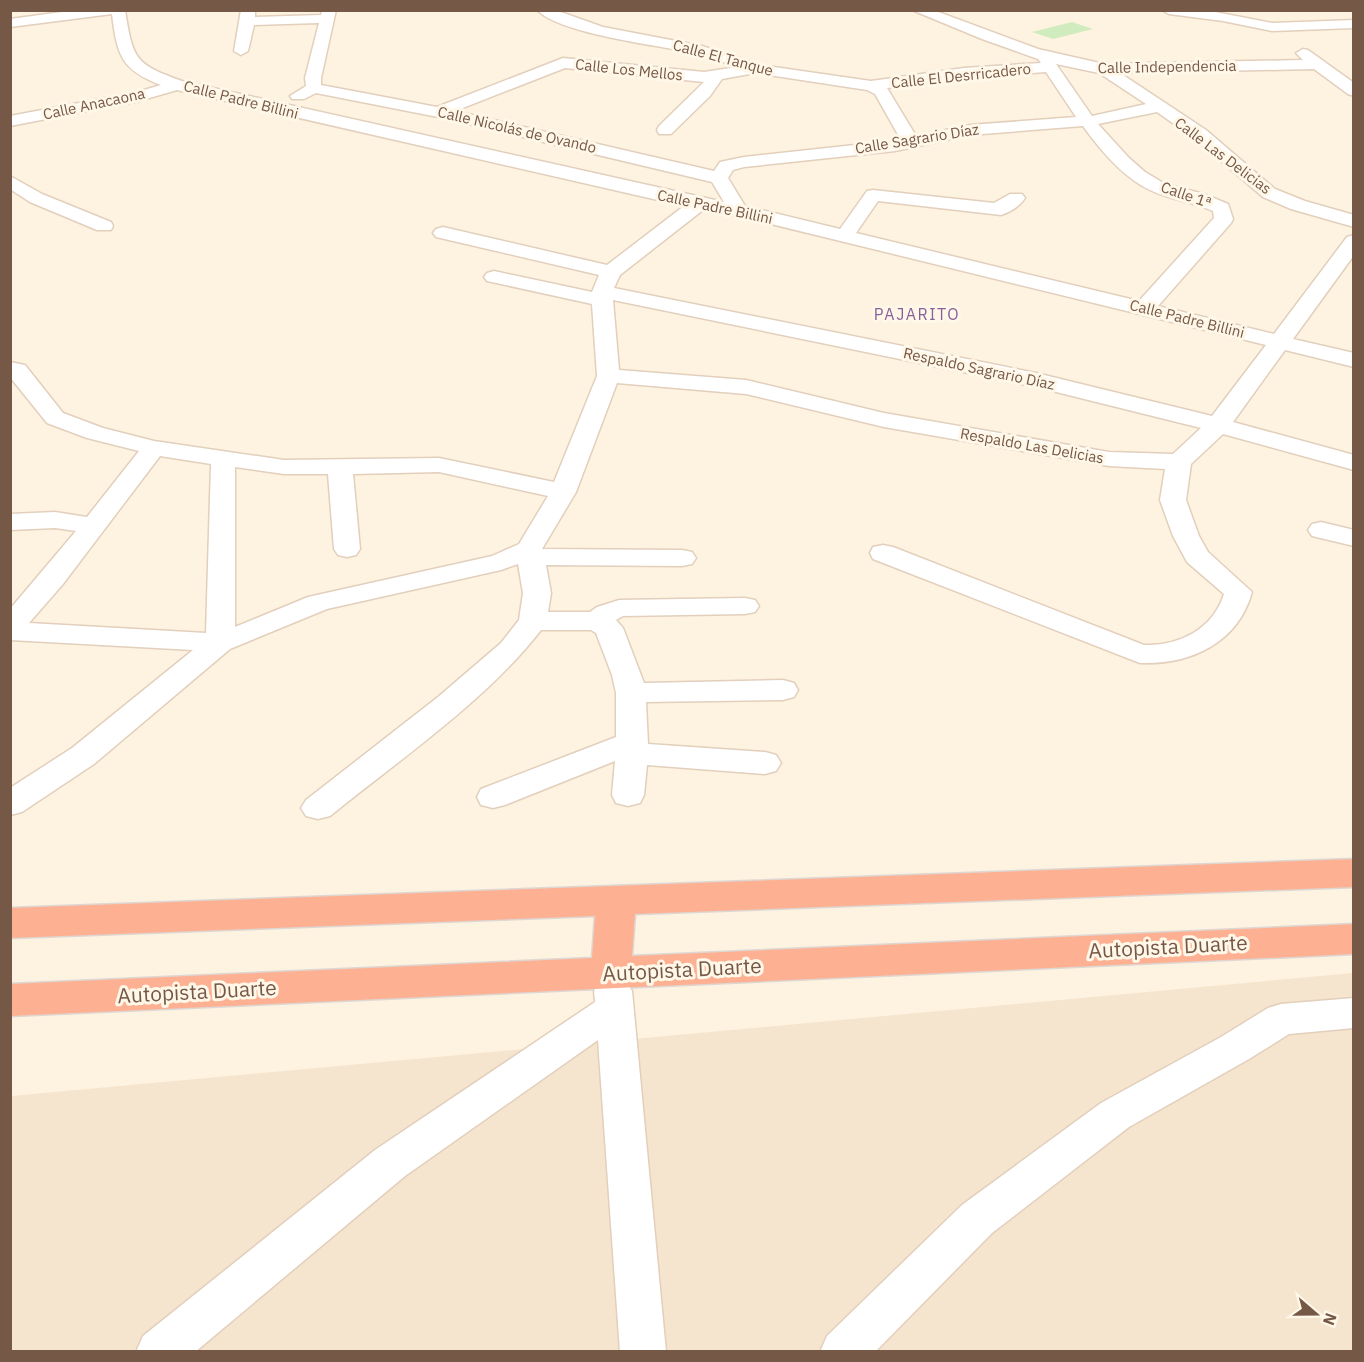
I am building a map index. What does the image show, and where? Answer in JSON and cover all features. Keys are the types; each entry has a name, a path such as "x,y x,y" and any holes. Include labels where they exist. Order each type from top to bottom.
{"highway":[{"path":"10,923 1353,873"},
{"path":"613,991 616,902"},
{"name":"Autopista Duarte","path":"10,1000 613,991 1353,939"}],"street":[{"path":"10,23 116,10"},
{"name":"Calle Padre Billini","path":"116,10 129,59 147,74 177,85 699,204 738,210 1353,360"},
{"name":"Calle El Tanque","path":"544,10 559,18 601,31 702,50 756,68 871,86"},
{"name":"Calle Independencia","path":"919,10 1047,61 1104,69 1343,66"},
{"path":"1169,10 1223,17 1272,27 1353,24"},
{"path":"241,51 248,16 327,15 313,78 314,88 267,107"},
{"path":"1272,27 1272,31 1353,91"},
{"name":"Calle El Desrricadero","path":"871,86 1047,61"},
{"name":"Calle 1ª","path":"1047,61 1112,152 1139,175 1158,187 1200,199 1221,208 1224,219 1144,309"},
{"name":"Calle Los Mellos","path":"438,112 563,63 715,77 756,68"},
{"name":"Calle Las Delicias","path":"1104,69 1200,134 1269,193 1298,205 1353,221"},
{"path":"665,130 704,93 715,77"},
{"name":"Calle Anacaona","path":"10,121 140,96 177,85"},
{"path":"871,86 881,91 911,142"},
{"name":"Calle Nicolás de Ovando","path":"314,88 438,112 719,178"},
{"name":"Calle Sagrario Díaz","path":"719,178 726,166 744,162 911,142 970,130 1089,121 1157,107"},
{"path":"719,178 738,210"},
{"path":"10,181 36,198 104,226"},
{"path":"844,237 873,195 994,209 1000,209 1016,198"},
{"path":"494,277 604,288 699,204"},
{"path":"443,233 604,288"},
{"path":"883,553 1140,654 1153,656 1171,653 1201,642 1220,627 1237,601 1238,592 1197,556 1186,536 1173,500 1179,462 1218,425 1353,241"},
{"path":"318,808 449,704 512,649 533,621 537,593 530,553 563,492 608,376 604,288"},
{"name":"Respaldo Sagrario Díaz","path":"604,288 1036,380 1218,425 1353,463"},
{"path":"10,369 17,370 55,418 95,434 154,448 280,467 439,465 563,492"},
{"name":"Respaldo Las Delicias","path":"608,376 746,387 884,420 1010,442 1109,459 1179,462"},
{"path":"10,627 53,578 154,448"},
{"path":"220,643 223,458"},
{"path":"340,465 347,549"},
{"path":"10,522 55,520 94,526"},
{"path":"1321,530 1353,538"},
{"path":"10,804 83,756 220,643 318,603 501,562 530,553 682,558"},
{"path":"597,621 607,612 619,608 745,606"},
{"path":"533,621 597,621 609,628 627,675 631,693 633,747 628,795"},
{"path":"10,631 220,643"},
{"path":"631,693 783,690"},
{"path":"493,797 633,747 765,763"},
{"path":"159,1352 390,1163 613,991"},
{"path":"613,991 643,1352"},
{"path":"843,1352 977,1219 1115,1115 1235,1048 1281,1019 1353,1013"}],"shaded area":[{"path":"1353,973 1353,1351 11,1352 11,1096"}],"green space":[{"path":"1072,22 1093,29 1053,39 1032,32"}],"district":[{"name":"PAJARITO","path":"917,314"}]}
